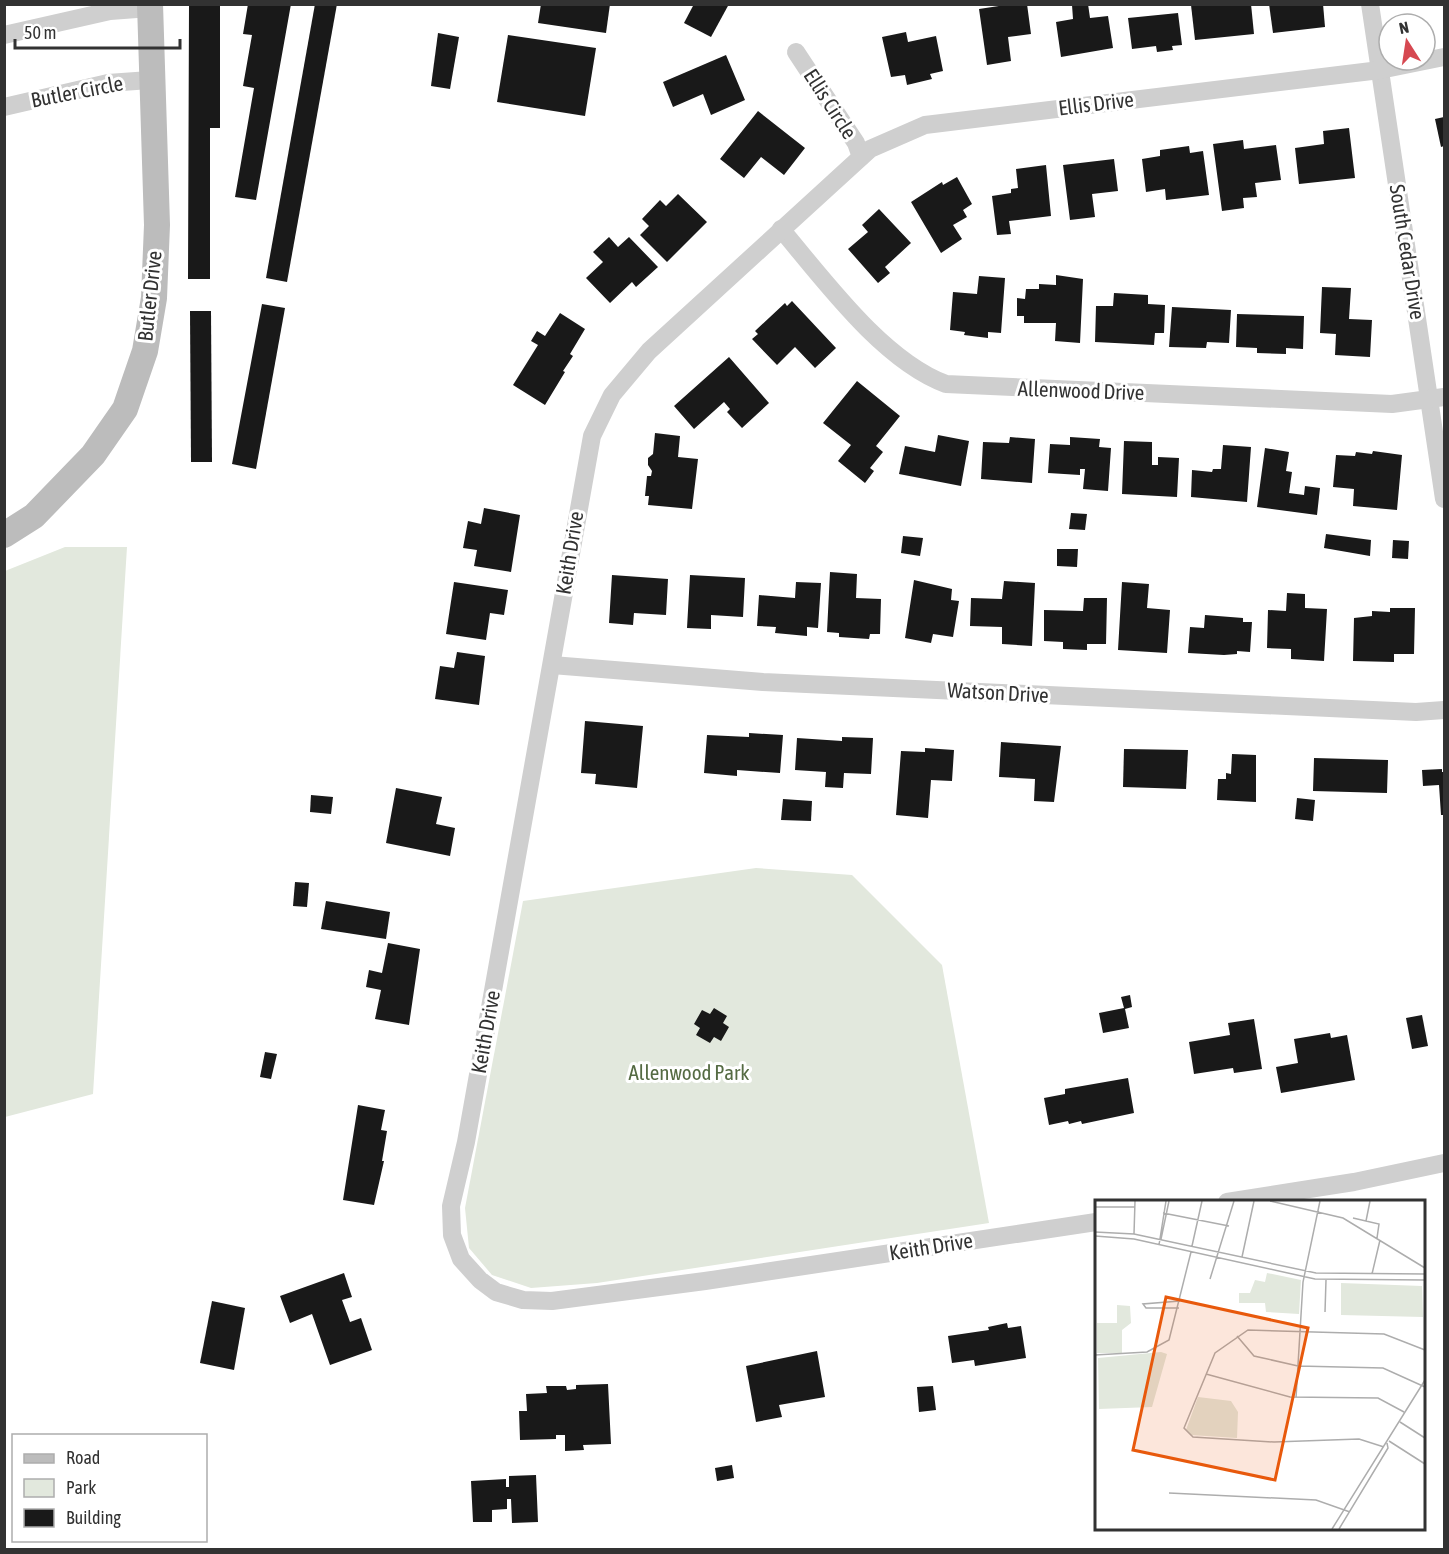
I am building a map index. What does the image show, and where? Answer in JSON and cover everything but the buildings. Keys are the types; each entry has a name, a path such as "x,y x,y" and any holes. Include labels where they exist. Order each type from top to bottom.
{"street":[{"name":"South Cedar Drive","path":"1370,4 1377,50"},
{"path":"4,35 110,11 150,7"},
{"name":"Butler Drive","path":"4,535 34,516 93,455 125,409 145,351 154,298 157,225 150,80 150,7"},
{"name":"Ellis Circle","path":"796,52 856,143 861,157"},
{"name":"Ellis Drive","path":"781,229 870,149 925,125 1377,70"},
{"name":"South Cedar Drive","path":"1380,72 1437,398 1444,499"},
{"name":"Butler Circle","path":"4,106 108,83 150,80"},
{"name":"Allenwood Drive","path":"781,229 844,304 886,345 932,379 946,384 1392,404 1437,398"},
{"name":"Keith Drive","path":"781,229 649,351 612,395 592,436 466,1142 451,1206 452,1235 461,1258 480,1280 496,1292 514,1298 552,1301 705,1281 1095,1221"},
{"name":"Watson Drive","path":"552,665 786,684 1416,712 1444,710"},
{"path":"1240,1200 1354,1182 1444,1163"}],"green space":[{"path":"65,547 127,547 93,1094 5,1117 5,571"},
{"name":"Allenwood Park","path":"756,868 852,875 942,965 989,1223 597,1283 531,1288 492,1275 469,1248 465,1208 523,901"}]}
